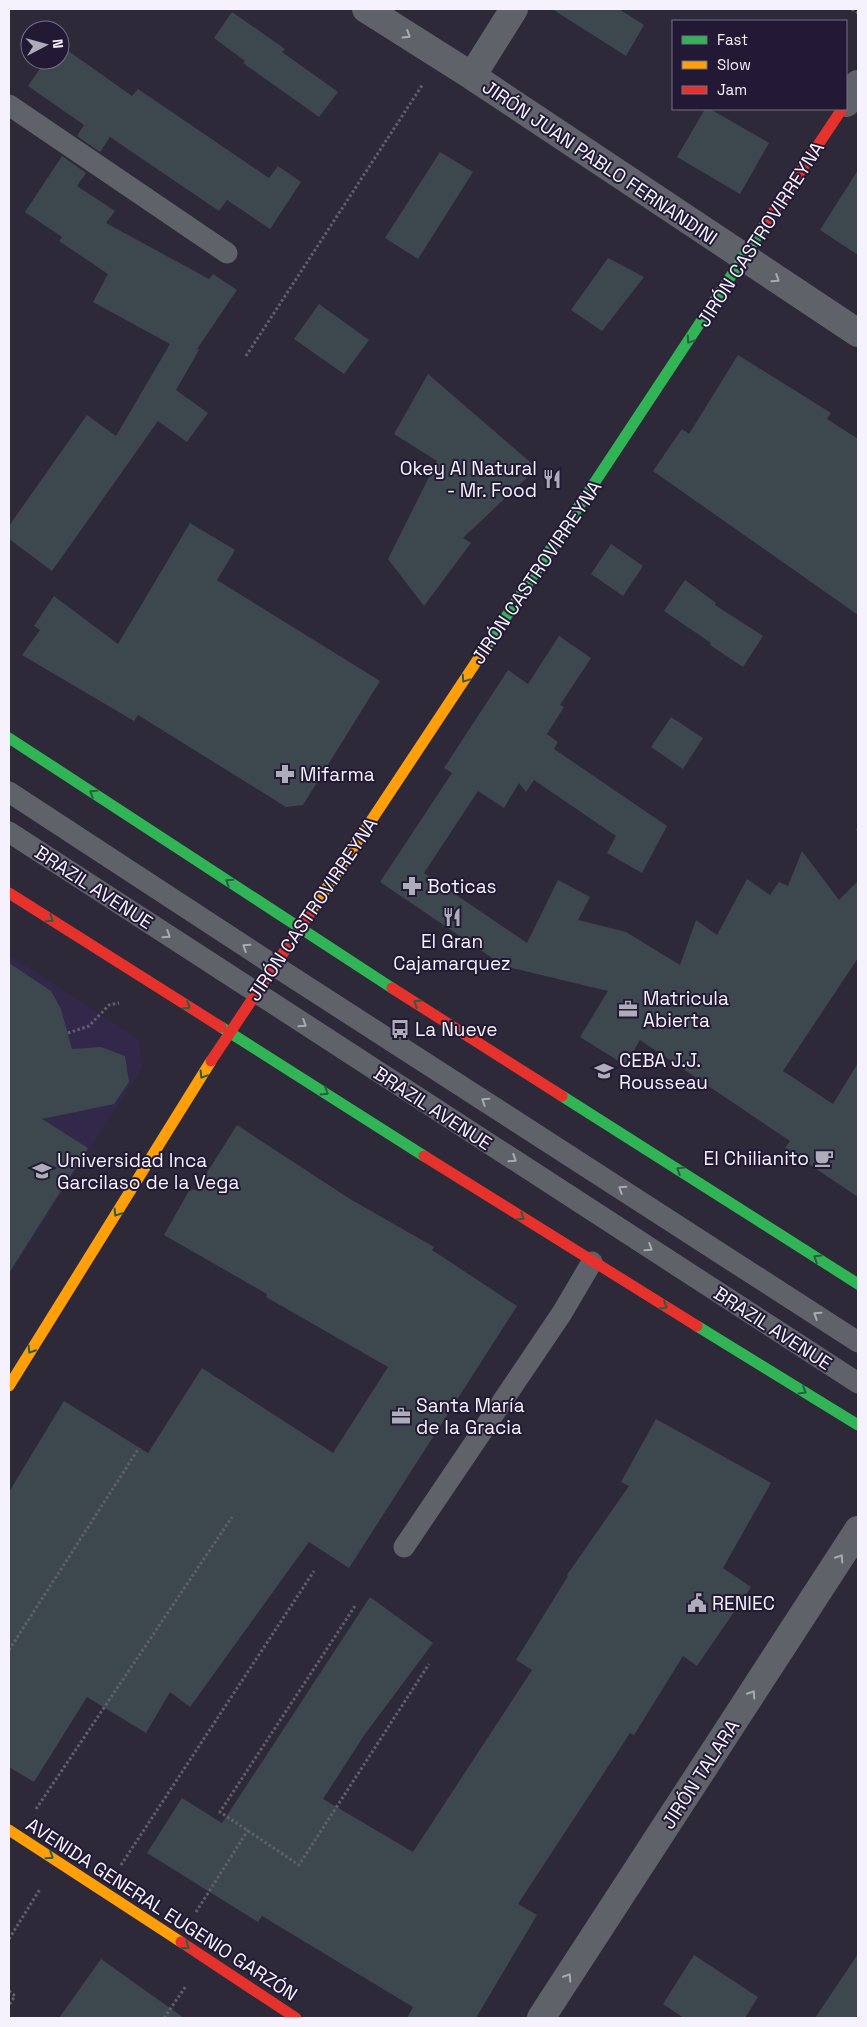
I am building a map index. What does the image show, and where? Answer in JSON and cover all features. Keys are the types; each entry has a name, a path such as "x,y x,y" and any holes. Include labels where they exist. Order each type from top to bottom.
{"main road":[{"name":"JIRÓN CASTROVIRREYNA","path":"9,1386 230,1034 841,110"},
{"path":"9,738 300,928 858,1284"},
{"name":"BRAZIL AVENUE","path":"9,893 592,1262 858,1424"},
{"name":"AVENIDA GENERAL EUGENIO GARZÓN","path":"13,1833 296,2018"}],"street":[{"name":"JIRÓN JUAN PABLO FERNANDINI","path":"366,9 472,76 858,333"},
{"path":"472,76 514,9"},
{"path":"847,101 858,84"},
{"name":"JIRÓN TALARA","path":"541,2018 858,1530"}],"lane":[{"path":"9,105 227,253"},
{"name":"BRAZIL AVENUE","path":"9,792 858,1342"},
{"name":"BRAZIL AVENUE","path":"9,832 858,1383"},
{"path":"404,1547 556,1321 592,1262"}],"path":[{"path":"852,9 858,13"},
{"path":"246,356 440,56"},
{"path":"68,1033 89,1026 109,1005 124,1003"},
{"path":"9,1650 139,1448"},
{"path":"13,1833 232,1517"},
{"path":"104,1892 314,1571"},
{"path":"355,1606 220,1812 299,1865 429,1664"},
{"path":"177,1940 248,1830"},
{"path":"9,1939 58,1862"},
{"path":"164,2018 205,1959"},
{"path":"9,1991 15,1996 9,2005"}],"shaded area":[{"name":"Universidad Inca Garcilaso de la Vega","path":"10,956 139,1040 142,1067 9,1276 9,958"}],"building":[{"path":"552,9 619,9 644,25 626,56"},
{"path":"232,12 285,49 282,52 338,92 319,117 243,63 245,61 214,38"},
{"path":"70,52 132,96 138,89 269,178 278,166 301,182 270,229 227,200 219,211 110,137 100,152 77,136 84,125 28,86 39,70 70,70"},
{"path":"704,110 712,110 769,143 740,194 677,157"},
{"path":"440,152 473,172 418,259 385,238"},
{"path":"62,156 86,173 77,186 115,211 106,223 209,279 213,274 237,290 197,349 199,350 176,390 208,413 187,442 158,421 52,571 9,539 9,526 87,415 116,436 170,344 93,302 108,274 59,241 62,237 25,212"},
{"path":"858,170 858,255 820,230"},
{"path":"608,258 644,277 602,331 571,310"},
{"path":"319,304 369,340 344,374 294,339"},
{"path":"738,355 831,413 827,419 858,439 858,615 653,471 682,429 689,434"},
{"path":"428,374 537,468 463,538 471,543 424,606 388,559 437,461 394,434"},
{"path":"190,523 235,550 217,580 380,681 303,805 286,807 138,715 134,721 22,655 40,630 34,626 54,596 118,644"},
{"path":"611,544 643,566 623,596 591,574"},
{"path":"685,580 716,603 715,605 763,636 743,667 664,611"},
{"path":"559,636 591,658 560,705 564,707 547,734 558,742 554,749 667,826 642,873 607,853 616,836 534,780 526,792 519,783 504,808 478,791 424,873 527,943 558,880 590,897 578,920 626,932 680,965 696,920 717,935 747,879 770,895 779,882 788,886 802,851 839,900 858,881 858,958 783,1071 833,1104 858,1063 858,1197 785,1148 790,1141 640,1040 625,1065 580,1037 608,991 504,966 380,882 452,773 444,768 508,670 528,684"},
{"path":"671,717 703,738 683,769 651,747"},
{"name":"Universidad Inca Garcilaso de la Vega","path":"9,963 51,991 61,1009 72,1049 101,1047 125,1056 129,1082 114,1104 42,1119 88,1148 9,1273"},
{"path":"237,1125 350,1199 434,1247 432,1250 517,1306 349,1568 309,1542 190,1707 170,1692 146,1733 87,1697 34,1782 9,1767 9,1492 64,1401 148,1453 202,1368 333,1453 388,1367 266,1297 267,1294 164,1235 190,1189 196,1190"},
{"path":"656,1419 771,1483 723,1568 751,1587 697,1666 683,1656 634,1735 630,1733 518,1904 537,1915 476,2018 407,2018 413,2007 262,1916 258,1922 147,1853 182,1798 222,1823 370,1597 433,1643 365,1734 323,1799 413,1852 532,1670 516,1660 567,1575 629,1486 621,1482"},
{"path":"858,1954 858,2018 815,2018"},
{"path":"694,1955 758,1997 745,2018 684,2018 663,2004"},
{"path":"101,1959 184,2018 59,2018"}],"traffic: fast":[{"path":"486,647 764,226"},
{"path":"9,738 392,988"},
{"path":"221,1027 424,1156"},
{"path":"562,1096 858,1284"},
{"path":"697,1326 858,1425"}],"traffic: slow":[{"path":"310,913 486,647"},
{"path":"9,1386 211,1061"},
{"path":"9,1830 181,1942"}],"traffic: jam":[{"path":"764,226 841,110"},
{"path":"9,893 221,1027"},
{"path":"211,1061 310,913"},
{"path":"392,988 562,1096"},
{"path":"424,1156 697,1326"},
{"path":"181,1942 296,2018"}],"place":[{"name":"Okey Al Natural - Mr. Food","path":"552,479"},
{"name":"Mifarma","path":"285,774"},
{"name":"Boticas","path":"412,886"},
{"name":"El Gran Cajamarquez","path":"452,917"},
{"name":"Matricula Abierta","path":"628,1009"},
{"name":"La Nueve","path":"400,1029"},
{"name":"CEBA J.J. Rousseau","path":"604,1071"},
{"name":"El Chilianito","path":"824,1158"},
{"name":"Universidad Inca Garcilaso de la Vega","path":"42,1171"},
{"name":"Santa María de la Gracia","path":"401,1416"},
{"name":"RENIEC","path":"697,1603"}]}
